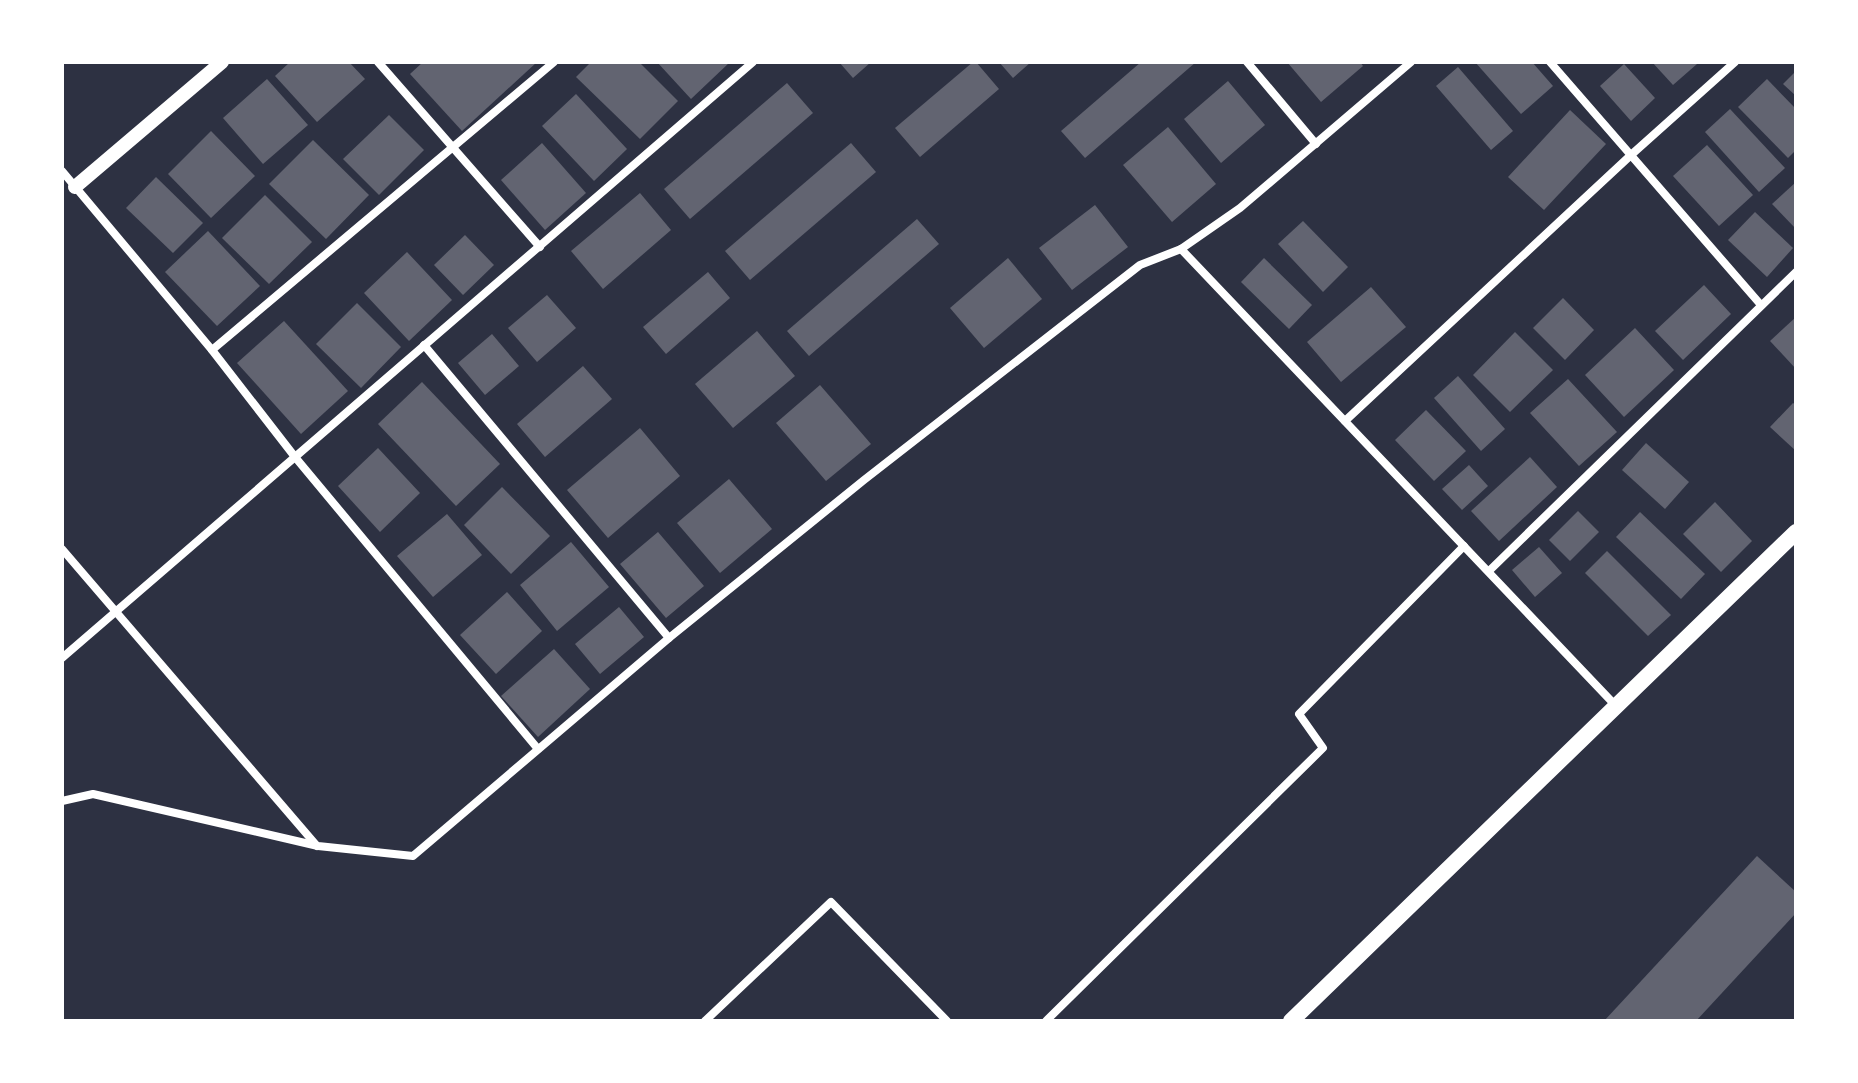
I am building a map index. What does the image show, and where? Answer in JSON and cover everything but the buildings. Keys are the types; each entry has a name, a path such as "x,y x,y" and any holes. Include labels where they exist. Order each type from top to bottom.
{"main road":[{"path":"1291,1021 1796,532"}],"street":[{"path":"75,187 222,62"},
{"path":"378,62 540,247"},
{"path":"212,350 554,62"},
{"path":"62,658 753,62"},
{"path":"1247,62 1316,144"},
{"path":"62,801 93,794 318,846 413,856 669,638 864,480 1140,265 1181,249 1240,208 1411,62"},
{"path":"1550,62 1761,305"},
{"path":"1345,421 1735,62"},
{"path":"62,171 538,749"},
{"path":"1181,249 1617,707"},
{"path":"1489,571 1796,272"},
{"path":"424,345 669,638"},
{"path":"1046,1021 1323,748 1299,714 1464,546"},
{"path":"62,549 318,846"},
{"path":"705,1021 831,902 947,1021"}]}
